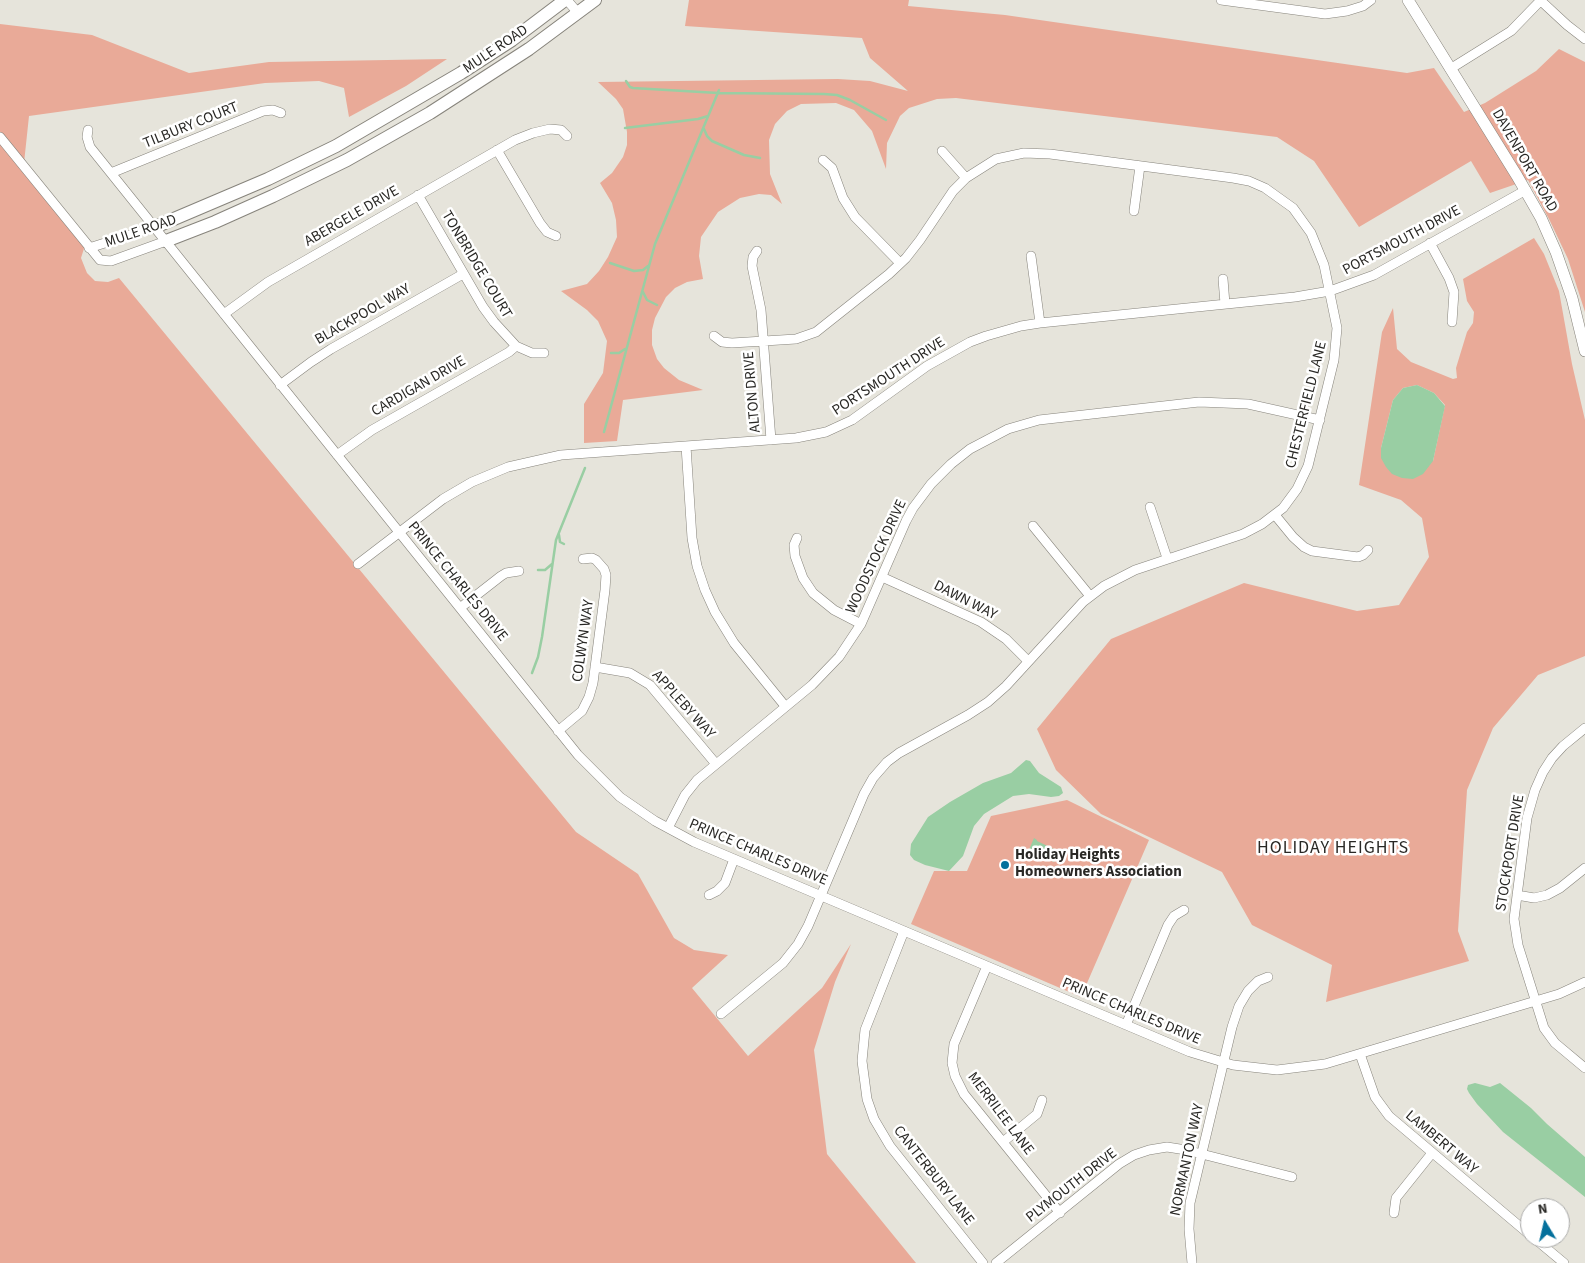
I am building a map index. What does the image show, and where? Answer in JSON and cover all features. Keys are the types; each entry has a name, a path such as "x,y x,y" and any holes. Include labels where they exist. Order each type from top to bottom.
{"main road":[{"name":"MULE ROAD","path":"155,227 268,179 336,146 462,73 512,40 566,0"},
{"name":"MULE ROAD","path":"166,241 215,222 347,160 453,99 529,49 595,0"}],"street":[{"path":"566,0 578,13"},
{"path":"1221,0 1325,14 1347,11 1363,6 1372,0"},
{"name":"DAVENPORT ROAD","path":"1408,0 1526,190 1543,223 1574,305 1585,351"},
{"path":"1450,69 1497,41 1510,31 1540,0 1585,39"},
{"name":"TILBURY COURT","path":"111,173 263,111 273,110 282,113"},
{"name":"PRINCE CHARLES DRIVE","path":"88,130 87,137 90,147 558,731 609,787 632,806 668,828 734,859 1197,1055 1224,1063 1253,1068 1283,1069 1325,1064 1534,1001 1568,990 1585,982"},
{"name":"ABERGELE DRIVE","path":"224,314 268,282 515,140 541,130 561,130 567,136"},
{"path":"0,138 89,248"},
{"path":"497,150 540,224 547,232 556,236"},
{"path":"942,151 966,178"},
{"name":"CHESTERFIELD LANE","path":"714,336 727,343 796,339 812,335 900,263 915,247 953,191 966,178 996,159 1024,153 1043,153 1241,179 1275,194 1300,216 1311,233 1322,258 1336,321 1337,343 1308,466 1303,479 1290,499 1262,524 1243,534 1167,558 1126,574 1090,596 1006,686 988,702 899,753 887,762 868,785 805,933 788,958 721,1014"},
{"path":"823,160 832,168 843,198 856,217 900,263"},
{"path":"1134,211 1140,166"},
{"name":"PORTSMOUTH DRIVE","path":"358,564 457,491 472,482 508,467 561,456 811,436 841,426 865,411 916,373 954,350 1003,330 1040,323 1330,291 1374,275 1526,190"},
{"name":"TONBRIDGE COURT","path":"418,195 488,315 516,346"},
{"name":"MULE ROAD","path":"155,227 89,248 100,260 108,262 166,241"},
{"path":"1430,243 1449,278 1454,292 1452,322"},
{"name":"ALTON DRIVE","path":"757,251 752,266 760,303 771,440"},
{"path":"1031,256 1040,323"},
{"name":"BLACKPOOL WAY","path":"280,385 331,349 463,274"},
{"path":"1223,279 1225,304"},
{"path":"516,346 532,353 544,353"},
{"name":"CARDIGAN DRIVE","path":"336,455 372,430 509,352 516,346"},
{"name":"WOODSTOCK DRIVE","path":"668,828 690,788 833,665 861,624 906,521 931,484 970,449 994,435 1017,426 1054,417 1215,402 1262,406 1320,420"},
{"path":"686,446 693,548 707,596 720,622 734,643 785,706"},
{"path":"1150,507 1167,558"},
{"path":"1275,514 1293,537 1304,547 1312,551 1358,557 1368,550"},
{"path":"1033,526 1090,596"},
{"path":"797,538 794,545 795,556 803,578 813,593 834,610 861,624"},
{"name":"COLWYN WAY","path":"558,731 576,717 586,704 592,691 606,575 604,569 596,560 592,558 583,559"},
{"path":"460,608 501,576 506,573 519,571"},
{"name":"DAWN WAY","path":"882,577 981,622 1006,639 1028,661"},
{"name":"APPLEBY WAY","path":"595,666 630,672 650,685 716,764"},
{"name":"STOCKPORT DRIVE","path":"1585,728 1552,758 1535,790 1529,810 1514,919 1514,933 1534,1001 1547,1034 1585,1068"},
{"path":"709,895 717,891 725,883 734,859"},
{"path":"1516,895 1534,898 1547,895 1560,888 1585,868"},
{"path":"1126,1025 1168,925 1174,916 1184,910"},
{"name":"CANTERBURY LANE","path":"904,931 865,1030 862,1070 867,1099 874,1119 890,1146 983,1263"},
{"name":"MERRILEE LANE","path":"987,966 953,1050 952,1063 955,1076 961,1088 1002,1142 1060,1212"},
{"name":"NORMANTON WAY","path":"1192,1263 1189,1212 1235,1016 1243,998 1258,981 1268,977"},
{"name":"LAMBERT WAY","path":"1360,1054 1371,1090 1379,1104 1394,1122 1520,1226"},
{"path":"1002,1142 1037,1114 1042,1100"},
{"name":"PLYMOUTH DRIVE","path":"996,1263 1119,1164 1134,1155 1149,1150 1167,1147 1292,1176"},
{"path":"1394,1213 1396,1198 1432,1153"},
{"path":"1546,1248 1564,1263"}],"shaded area":[{"path":"689,0 909,0 908,6 1005,15 1407,73 1434,68 1464,112 1485,103 1536,71 1559,49 1585,62 1585,312 1568,259 1528,180 1490,193 1471,161 1359,227 1314,161 1277,137 956,98 937,99 909,108 900,116 887,143 886,169 872,131 854,110 836,103 801,104 787,111 775,124 769,140 770,174 782,204 771,195 759,194 740,198 718,212 701,237 699,256 703,279 687,282 675,288 666,297 655,318 652,330 652,345 657,359 664,368 679,380 703,390 623,400 617,441 584,443 584,404 603,373 607,341 598,321 587,310 561,291 587,284 608,257 617,237 616,220 612,203 600,183 612,173 623,157 627,145 623,109 616,99 598,82 838,79 870,81 908,91 870,58 862,38 685,26"},
{"path":"0,24 92,35 189,73 269,62 447,59 406,86 349,117 344,88 319,81 265,83 29,116 24,163 87,239 81,258 87,273 95,281 108,282 119,278 576,832 638,874 674,938 694,950 728,955 692,988 748,1056 822,988 851,944 835,982 814,1050 827,1154 916,1263 0,1263"},
{"path":"1534,238 1544,254 1559,291 1572,364 1585,420 1585,656 1538,675 1493,728 1467,790 1458,931 1469,961 1326,1002 1332,965 1252,925 1222,872 1101,814 1056,770 1037,729 1111,639 1244,583 1357,611 1399,605 1429,557 1422,518 1401,500 1359,485 1382,332 1393,308 1397,349 1411,362 1453,379 1457,378 1456,368 1467,332 1473,323 1474,312 1467,301 1463,279","holes":["1417,385 1434,393 1445,405 1433,461 1381,448 1393,400 1403,388"]},
{"path":"1417,385 1434,393 1445,406 1433,461 1423,474 1413,479 1402,478 1392,474 1386,467 1381,458 1381,448 1393,400 1403,388"},
{"path":"1026,760 1030,761 1039,773 1061,787 1063,793 1059,796 1051,797 1029,794 1013,796 984,814 974,826 963,856 949,871 914,860 910,855 911,844 928,817 983,783 1011,773"},
{"path":"1067,800 1149,840 1081,997 911,924 934,871 967,871 991,816"},
{"path":"1034,838 1058,851 1054,862 1028,852"},
{"path":"1475,1083 1490,1087 1500,1083 1585,1157 1585,1197 1503,1132 1469,1093 1468,1085"}],"waterway":[{"path":"626,81 633,88 718,93 837,95 886,120"},
{"path":"604,432 655,244 719,90"},
{"path":"625,128 698,119 708,116"},
{"path":"704,129 712,141 744,155 760,158"},
{"path":"610,263 634,271 643,270 648,266"},
{"path":"643,292 647,300 657,305"},
{"path":"611,353 619,353 625,349"},
{"path":"532,673 542,637 556,540 585,468"},
{"path":"559,535 560,542 564,544"},
{"path":"538,570 545,570 552,564"}],"place":[{"name":"Holiday Heights Homeowners Association","path":"1005,865"}],"district":[{"name":"HOLIDAY HEIGHTS","path":"1333,849"}]}
